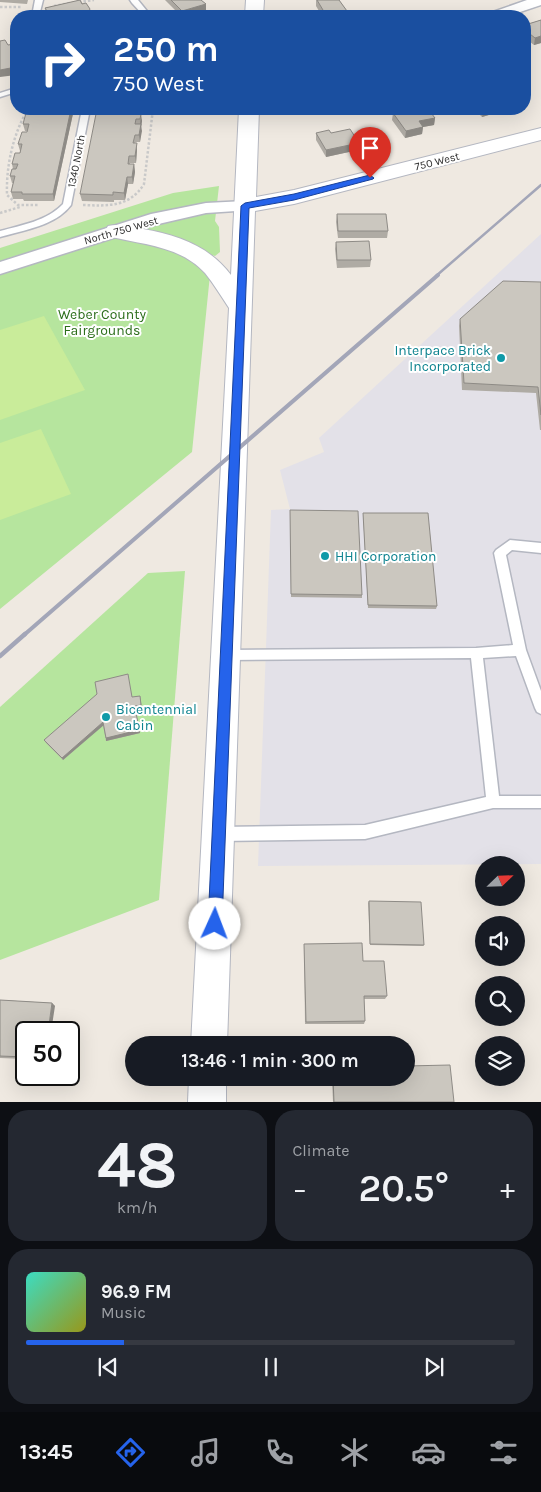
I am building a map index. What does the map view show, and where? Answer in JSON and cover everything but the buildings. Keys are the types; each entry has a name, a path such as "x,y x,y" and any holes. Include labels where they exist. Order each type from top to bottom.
{"main road":[{"path":"209,1036 249,115"},
{"name":"750 West","path":"245,206 294,197 541,134"},
{"path":"116,231 178,244 196,253 213,268 240,307"},
{"path":"207,1102 208,1086"}],"street":[{"path":"512,10 541,0"},
{"name":"North 750 West","path":"0,268 182,212 245,206"}],"lane":[{"path":"134,0 142,10"},
{"name":"1340 North","path":"0,234 54,217 68,205 85,115"},
{"path":"541,548 510,545 500,553 520,650 541,708"},
{"path":"226,655 476,653 520,650"},
{"path":"476,653 493,802"},
{"path":"218,834 365,832 493,802 541,802"}],"path":[{"path":"49,7 94,0"},
{"path":"0,7 23,8"},
{"path":"0,213 23,206"}],"shaded area":[{"name":"Interpace Brick Incorporated","path":"541,234 541,864 525,864 525,856 475,856 475,864 258,866 271,510 290,509 280,470 324,452 319,438"}],"green space":[{"name":"Weber County Fairgrounds","path":"219,186 215,221 219,227 220,252 215,256 212,255 192,452 0,609 0,248 173,193"},
{"path":"44,316 85,390 0,420 0,330"},
{"path":"41,429 71,494 0,520 0,443"},
{"path":"185,571 159,900 0,960 0,707 148,573"}],"railway":[{"path":"436,276 541,185"},
{"path":"24,635 438,275"},
{"path":"0,656 25,634"}],"place":[{"name":"Interpace Brick Incorporated","path":"501,358"},
{"name":"HHI Corporation","path":"325,556"},
{"name":"Bicentennial Cabin","path":"106,717"}],"route":[{"path":"215,924 245,206 294,197 370,178"}]}
